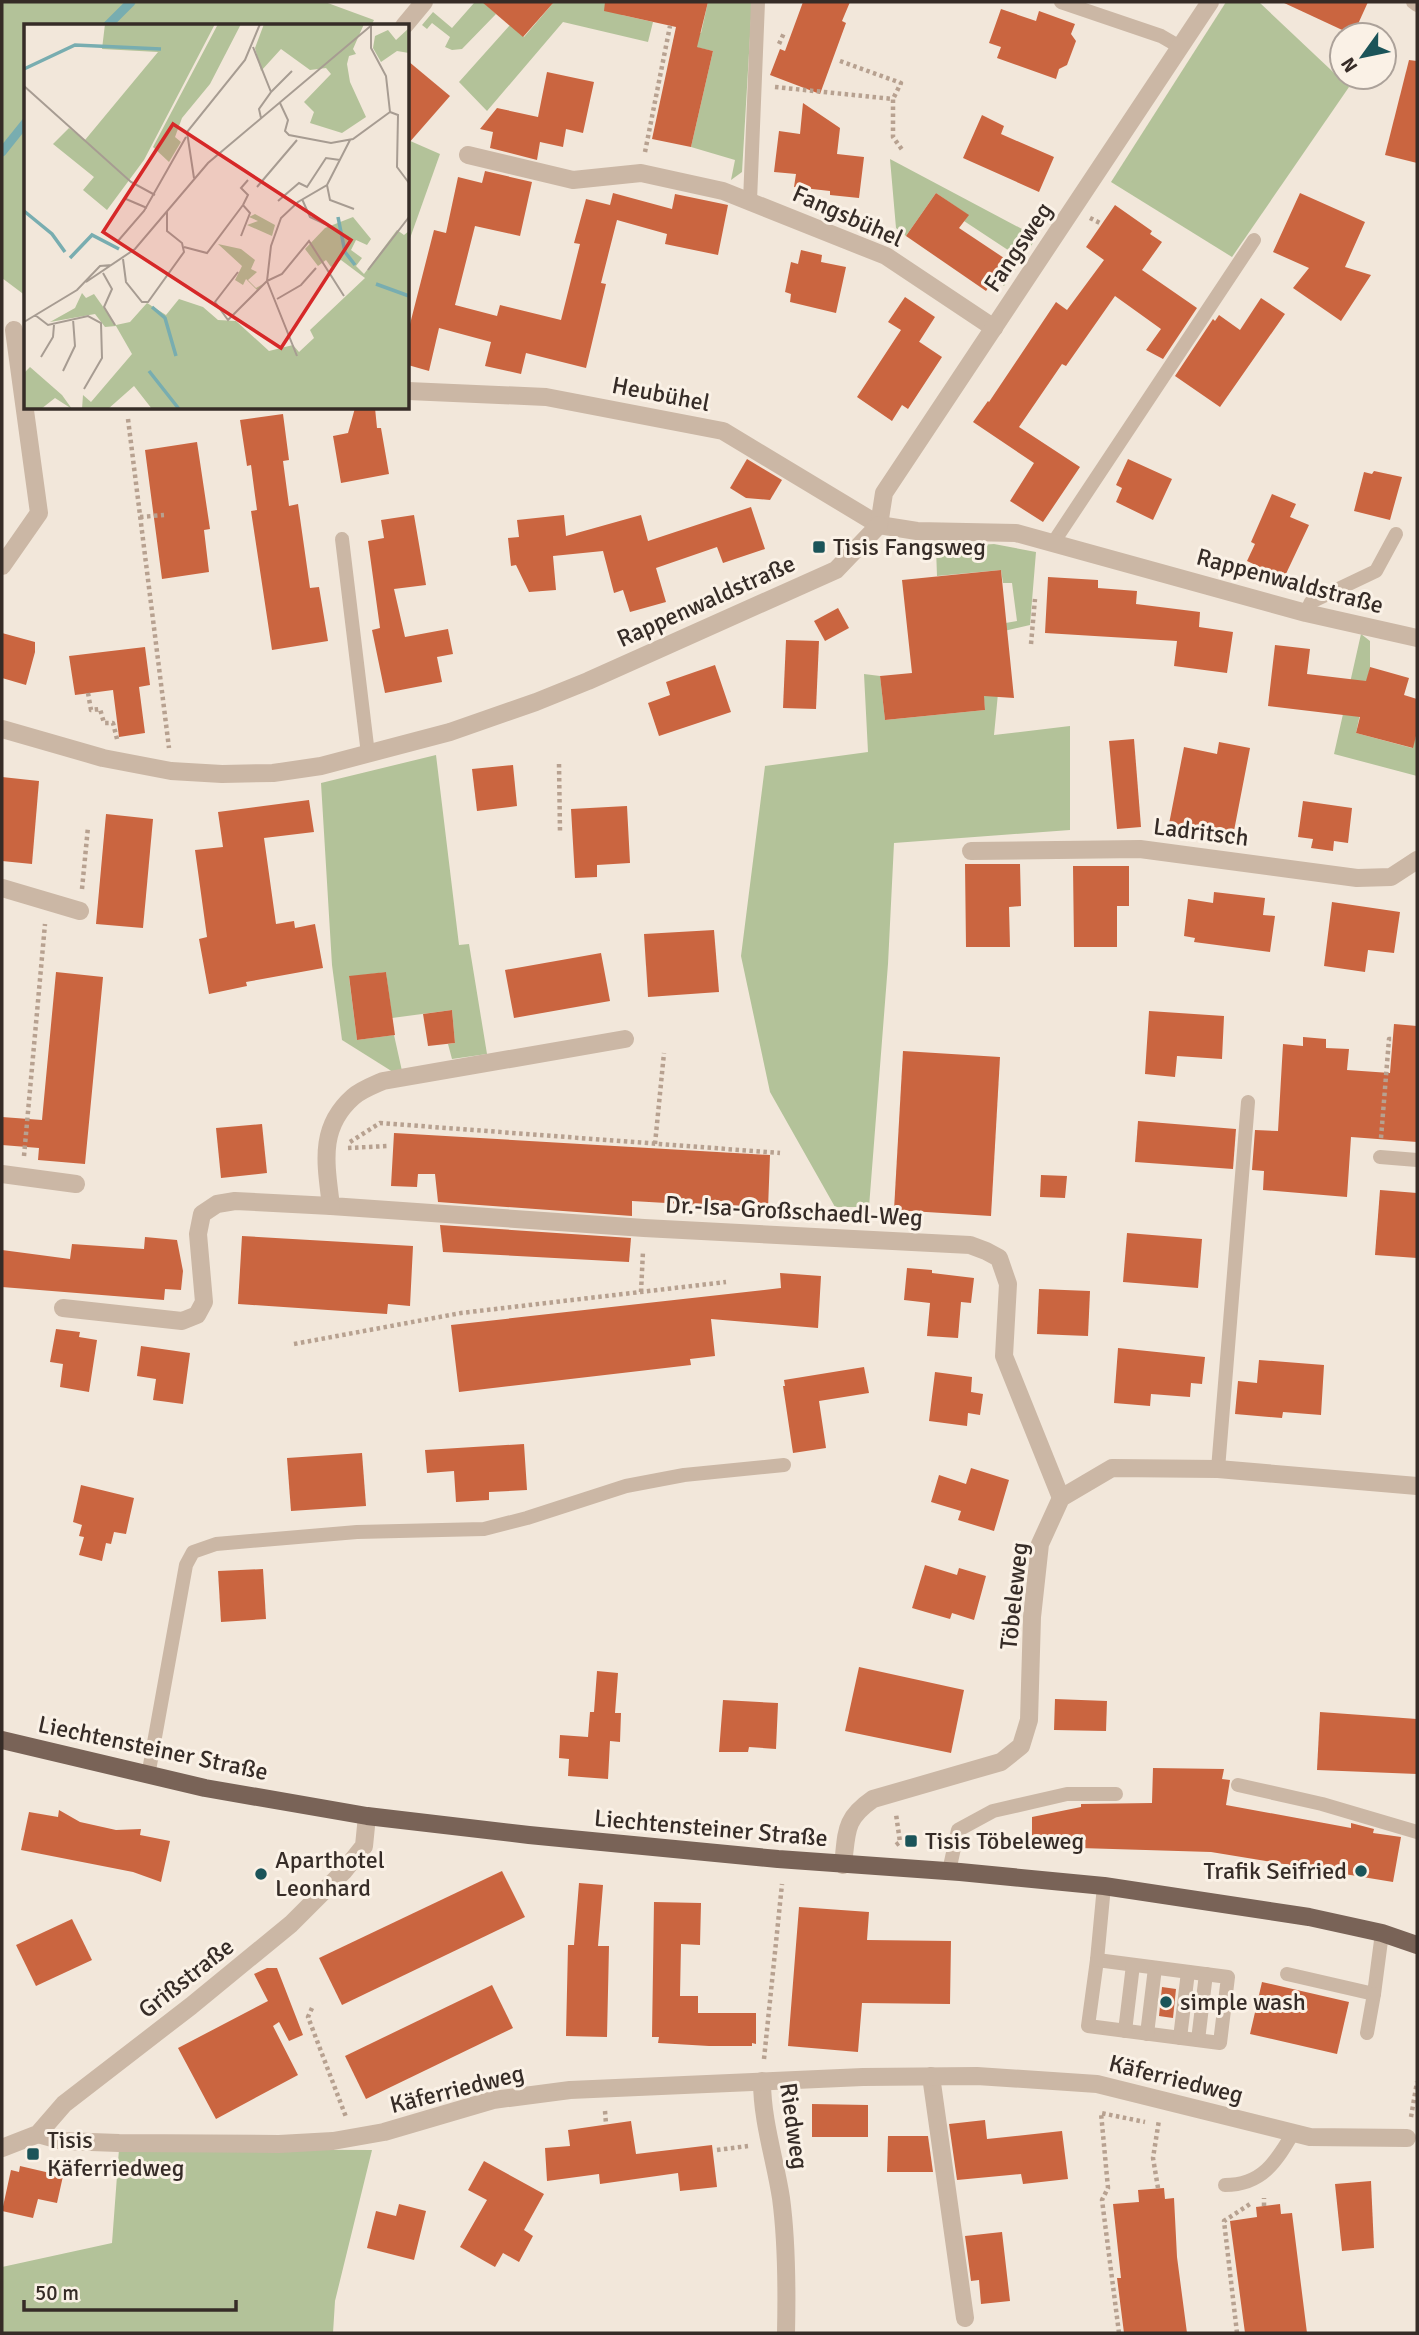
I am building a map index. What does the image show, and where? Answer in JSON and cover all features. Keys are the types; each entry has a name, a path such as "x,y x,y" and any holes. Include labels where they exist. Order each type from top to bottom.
{"main road":[{"name":"Liechtensteiner Straße","path":"2,1740 205,1788 367,1816 529,1835 844,1865 949,1871 1104,1886 1309,1917 1382,1933 1417,1945"}],"street":[{"path":"406,24 424,2"},
{"name":"Fangsweg","path":"879,525 884,493 1210,2"},
{"name":"Fangsbühel","path":"468,155 573,180 641,173 723,191 886,256 994,328"},
{"path":"14,330 24,403"},
{"name":"Heubühel","path":"410,391 546,397 723,431 879,525"},
{"path":"2,566 39,513 25,410"},
{"name":"Rappenwaldstraße","path":"2,729 103,758 171,771 273,773 321,766 490,719 674,643 836,570 879,525 917,531 1016,533 1306,613 1417,638"},
{"name":"Ladritsch","path":"971,851 1140,849 1357,878 1391,877 1417,860"},
{"path":"2,888 80,911"},
{"path":"331,1206 326,1149 333,1119 355,1095 383,1081 625,1039"},
{"path":"2,1174 76,1184"},
{"name":"Dr.-Isa-Großschaedl-Weg","path":"62,1308 182,1321 197,1315 204,1302 198,1234 202,1214 217,1204 235,1201 644,1228 970,1245 999,1258 1008,1284 1004,1356 1061,1498"},
{"path":"1061,1498 1112,1468 1218,1469 1417,1486"},
{"name":"Töbeleweg","path":"844,1865 848,1823 859,1809 873,1799 1001,1762 1021,1745 1029,1720 1032,1617 1040,1544 1061,1498"},
{"name":"Grißstraße","path":"2,2148 38,2134 65,2104 191,2007 291,1924 343,1872 364,1846 367,1816"},
{"path":"931,2076 965,2318"},
{"name":"Käferriedweg","path":"38,2134 64,2141 119,2143 279,2144 333,2141 384,2132 493,2100 570,2090 762,2081 978,2076 1097,2084 1293,2133 1332,2138 1412,2137"},
{"name":"Riedweg","path":"762,2081 762,2102 781,2198 787,2288 786,2333"}],"lane":[{"path":"750,201 758,2"},
{"path":"1061,2 1161,36 1180,47"},
{"path":"1413,2 1417,5"},
{"path":"1053,543 1254,240"},
{"path":"1306,613 1311,602 1376,571 1396,534"},
{"path":"342,539 368,754"},
{"path":"1218,1469 1248,1102"},
{"path":"1380,1157 1417,1160"},
{"path":"148,1776 186,1565 193,1552 216,1544 343,1533 484,1529 626,1486 684,1475 784,1465"},
{"path":"1238,1785 1322,1804 1417,1832"},
{"path":"949,1871 958,1830 993,1811 1067,1794 1116,1794"},
{"path":"1097,1960 1228,1977 1220,2043 1088,2026 1104,1886"},
{"path":"1367,2033 1382,1933"},
{"path":"1125,2031 1133,1965"},
{"path":"1147,2034 1155,1968"},
{"path":"1180,2038 1188,1972"},
{"path":"1198,2040 1206,1974"},
{"path":"1287,1974 1374,1994"},
{"path":"1225,2185 1250,2182 1274,2165 1293,2133"}],"path":[{"path":"641,173 670,26"},
{"path":"841,61 901,83 893,99 893,137 903,151"},
{"path":"772,86 893,99"},
{"path":"128,419 167,735"},
{"path":"140,517 164,515"},
{"path":"1031,644 1035,599"},
{"path":"88,694 91,710 100,709 104,723 113,723 116,736"},
{"path":"559,764 560,832"},
{"path":"80,911 88,827"},
{"path":"22,1177 47,902"},
{"path":"1380,1157 1389,1039 1393,1039"},
{"path":"655,1144 664,1053"},
{"path":"388,1146 340,1148 380,1123 780,1153"},
{"path":"641,1292 644,1228"},
{"path":"294,1344 461,1312 726,1282"},
{"path":"896,1808 900,1842 896,1846"},
{"name":"Riedweg","path":"762,2081 782,1884"},
{"path":"312,2008 307,2017 354,2138"},
{"path":"1412,2137 1417,2082"},
{"path":"1158,2188 1153,2158 1162,2100"},
{"path":"1119,2333 1102,2200 1108,2188 1101,2113 1158,2125"},
{"path":"717,2150 770,2143"},
{"path":"1264,2198 1264,2206"},
{"path":"1237,2333 1224,2221 1247,2205"}],"green space":[{"path":"2,2 325,2 374,20 372,24 24,24 24,294 2,278"},
{"path":"473,2 483,2 496,14 462,49 452,50 445,47 450,37 432,23 427,29 422,25 433,12 452,28"},
{"path":"554,2 624,2 622,15 653,22 648,42 563,22 487,111 459,82 510,25 524,37"},
{"path":"708,2 752,2 742,172 731,180 735,160 691,147 713,51 673,42 677,28 701,33"},
{"path":"1226,2 1259,2 1328,67 1328,91 1346,91 1232,257 1111,182"},
{"path":"410,141 440,154 410,238"},
{"path":"890,159 1037,237 1004,286 997,280 1017,256 964,221 968,215 936,193 906,236 896,228"},
{"path":"994,544 1036,552 1030,625 1004,631 994,735 1070,726 1070,830 894,843 888,964 869,1207 835,1207 770,1092 741,956 765,766 868,752 864,674 880,676 885,720 985,710 977,628 1017,621 1012,583 1003,583 1001,570 937,576 936,548"},
{"path":"1361,634 1370,641 1370,667 1356,733 1412,748 1417,732 1417,776 1334,754"},
{"path":"436,755 459,945 469,944 487,1054 452,1059 448,1044 455,1043 452,1010 392,1018 386,972 349,977 357,1040 394,1035 402,1071 393,1072 342,1040 332,965 321,783"},
{"path":"119,2149 372,2150 335,2301 333,2333 2,2333 2,2267 112,2243"}],"building":[{"path":"482,2 554,2 523,37"},
{"path":"605,2 708,2 697,47 713,51 691,147 652,139 676,27 604,11"},
{"path":"803,2 850,2 842,21 846,23 820,94 770,75 780,49 785,51"},
{"path":"1282,2 1368,2 1359,21 1328,21 1328,23"},
{"path":"1001,9 1036,21 1039,11 1075,24 1071,34 1076,41 1067,65 1059,69 1056,79 997,58 1001,47 989,43"},
{"path":"1409,60 1417,61 1417,163 1385,155"},
{"path":"410,63 450,96 410,142"},
{"path":"547,72 594,82 583,133 566,129 563,147 540,142 537,160 490,148 493,132 480,129 497,108 538,117"},
{"path":"803,103 840,128 837,154 864,157 859,198 794,187 796,174 774,172 779,131 800,134"},
{"path":"982,115 1004,126 1001,134 1054,157 1039,192 963,158"},
{"path":"485,171 532,182 520,236 475,226 455,305 497,316 500,305 561,320 580,244 574,243 586,199 610,205 613,193 672,209 675,194 728,205 718,255 665,244 667,234 617,220 601,283 606,284 586,368 526,353 521,374 485,366 491,342 439,328 429,371 410,366 410,324 434,230 446,233 458,177 482,183"},
{"path":"936,193 969,215 959,228 1007,260 986,291 906,236"},
{"path":"1300,193 1365,222 1345,267 1371,275 1341,321 1293,288 1309,268 1273,252"},
{"path":"1115,205 1152,231 1150,234 1162,242 1142,270 1197,308 1163,359 1146,350 1161,329 1115,296 1066,366 1062,364 1019,427 1080,467 1043,522 1010,501 1034,463 973,422 1056,302 1067,310 1104,260 1086,247"},
{"path":"801,250 822,255 821,262 846,267 836,313 790,302 791,294 785,292 791,262 798,264"},
{"path":"905,297 935,317 919,342 942,357 908,409 902,405 892,421 857,397 901,330 888,322"},
{"path":"1261,298 1285,314 1220,407 1175,376 1213,319 1215,321 1219,315 1240,330"},
{"path":"354,410 375,410 389,474 341,483 333,436 348,433"},
{"path":"283,414 289,460 283,461 289,506 298,504 310,588 319,587 328,641 272,650 251,511 257,510 251,465 247,466 240,420"},
{"path":"197,442 210,529 204,530 209,572 162,579 145,450"},
{"path":"747,459 782,480 770,500 746,498 730,488"},
{"path":"1128,459 1172,479 1153,520 1116,502 1122,488 1116,485"},
{"path":"1374,471 1402,477 1390,520 1354,511 1364,472 1372,474"},
{"path":"1272,494 1296,504 1290,517 1309,525 1284,578 1247,561 1255,544 1251,542"},
{"path":"751,507 765,549 723,563 717,547 656,568 666,602 630,612 623,590 614,593 603,551 553,556 556,590 529,592 516,565 511,566 508,538 519,537 517,520 564,515 566,536 641,515 648,541"},
{"path":"414,515 426,585 394,589 405,637 448,629 453,654 437,657 442,682 385,693 372,630 380,628 368,541 384,538 381,520"},
{"path":"1001,570 1014,698 984,696 985,710 885,720 880,676 912,673 902,580"},
{"path":"1048,577 1098,580 1098,588 1137,591 1136,604 1200,612 1199,627 1233,632 1227,673 1174,666 1177,641 1045,633"},
{"path":"838,608 849,628 825,641 814,621"},
{"path":"2,633 35,642 26,685 2,678"},
{"path":"786,640 819,641 816,709 783,708"},
{"path":"1275,645 1310,649 1307,674 1366,681 1370,667 1409,678 1404,695 1417,699 1417,732 1413,748 1356,733 1360,717 1268,706"},
{"path":"145,647 150,685 139,687 145,733 119,737 113,690 75,695 69,656"},
{"path":"715,665 731,712 659,736 648,703 670,695 666,682"},
{"path":"1134,739 1141,827 1117,829 1109,741"},
{"path":"1219,742 1250,748 1233,836 1169,824 1184,747 1217,754"},
{"path":"513,765 517,806 477,811 472,769"},
{"path":"2,777 39,781 32,864 2,861"},
{"path":"309,800 314,832 264,838 276,924 294,921 295,928 315,924 323,968 246,982 247,986 209,994 199,939 207,937 195,850 223,847 218,812"},
{"path":"1303,801 1352,808 1348,843 1334,841 1333,851 1311,848 1313,839 1298,837"},
{"path":"627,806 630,863 597,865 597,877 575,878 571,809"},
{"path":"106,814 153,819 143,928 96,924"},
{"path":"965,864 1020,864 1021,906 1009,907 1010,947 966,947"},
{"path":"1073,866 1129,866 1129,906 1117,906 1117,947 1074,947"},
{"path":"1214,892 1265,898 1263,915 1275,916 1270,952 1194,942 1195,938 1184,936 1188,899 1213,903"},
{"path":"1332,902 1400,912 1394,953 1368,950 1365,972 1324,966"},
{"path":"714,930 719,992 648,997 644,934"},
{"path":"601,953 610,1001 514,1018 505,970"},
{"path":"56,972 103,977 85,1164 38,1160 39,1148 2,1145 2,1117 42,1120"},
{"path":"386,972 395,1035 357,1040 349,976"},
{"path":"452,1010 455,1043 428,1046 423,1014"},
{"path":"1149,1011 1224,1016 1222,1059 1177,1056 1175,1077 1145,1074"},
{"path":"1394,1024 1417,1026 1417,1142 1351,1137 1347,1197 1263,1190 1264,1171 1252,1170 1255,1130 1278,1131 1283,1044 1303,1046 1303,1037 1326,1039 1326,1048 1349,1049 1347,1070 1390,1073"},
{"path":"903,1051 1000,1057 991,1216 894,1210"},
{"path":"1138,1121 1236,1129 1233,1169 1135,1162"},
{"path":"262,1124 267,1173 221,1178 216,1128"},
{"path":"394,1133 770,1155 768,1209 632,1201 632,1216 438,1202 435,1174 418,1174 417,1187 391,1186"},
{"path":"1041,1175 1067,1176 1065,1198 1040,1197"},
{"path":"1380,1190 1417,1193 1417,1258 1375,1255"},
{"path":"440,1225 631,1238 629,1262 443,1252"},
{"path":"1127,1233 1202,1239 1198,1288 1123,1282"},
{"path":"242,1236 413,1246 410,1306 388,1304 387,1314 238,1304"},
{"path":"145,1237 177,1240 183,1271 181,1290 165,1289 164,1300 2,1287 2,1250 70,1259 72,1244 144,1249"},
{"path":"907,1268 974,1278 971,1303 961,1302 958,1338 927,1336 930,1303 904,1300"},
{"path":"780,1273 821,1276 818,1328 711,1319 715,1356 690,1359 691,1365 459,1392 451,1325 781,1288"},
{"path":"1039,1289 1090,1291 1088,1336 1037,1334"},
{"path":"56,1329 80,1332 79,1337 97,1340 89,1392 60,1387 63,1364 50,1362"},
{"path":"141,1346 190,1353 183,1404 153,1400 156,1379 137,1376"},
{"path":"1118,1348 1205,1357 1202,1384 1191,1383 1190,1397 1151,1394 1150,1406 1114,1403"},
{"path":"1259,1360 1324,1365 1321,1415 1283,1412 1282,1418 1235,1414 1238,1381 1257,1383"},
{"path":"864,1367 869,1393 819,1401 826,1448 793,1453 784,1380"},
{"path":"935,1372 972,1377 971,1392 983,1394 980,1415 968,1413 967,1426 929,1421"},
{"path":"524,1444 527,1490 489,1492 489,1500 456,1502 454,1471 427,1473 425,1450"},
{"path":"362,1453 366,1506 291,1511 287,1458"},
{"path":"971,1468 1009,1480 994,1531 958,1520 961,1511 931,1502 939,1475 966,1484"},
{"path":"81,1485 134,1498 126,1534 114,1532 111,1544 106,1543 102,1561 79,1555 84,1537 79,1536 82,1525 73,1522"},
{"path":"925,1565 957,1575 959,1568 986,1576 974,1620 952,1613 950,1619 912,1608"},
{"path":"263,1569 266,1619 221,1622 218,1571"},
{"path":"859,1667 964,1690 951,1753 845,1731"},
{"path":"597,1671 618,1673 615,1713 621,1713 620,1742 610,1741 608,1779 568,1776 569,1759 559,1758 560,1735 588,1737 590,1712 594,1712"},
{"path":"1055,1699 1107,1701 1106,1731 1054,1730"},
{"path":"723,1700 778,1703 776,1749 749,1747 748,1752 719,1752"},
{"path":"1320,1712 1417,1719 1417,1774 1317,1770"},
{"path":"1153,1768 1224,1769 1222,1779 1230,1780 1226,1805 1351,1828 1351,1823 1374,1829 1373,1833 1401,1837 1393,1882 1211,1852 1080,1848 1032,1843 1032,1817 1081,1807 1081,1804 1152,1803"},
{"path":"59,1810 80,1822 116,1830 141,1829 140,1835 170,1841 161,1882 133,1872 21,1850 29,1812 58,1817"},
{"path":"502,1871 525,1917 342,2005 319,1958"},
{"path":"579,1883 603,1885 598,1946 609,1946 607,2037 566,2036 568,1945 574,1945"},
{"path":"654,1902 701,1903 700,1945 681,1944 680,1996 698,1996 698,2013 756,2013 756,2044 709,2046 658,2043 659,2037 652,2037"},
{"path":"799,1907 869,1912 867,1940 951,1941 950,2004 862,2003 858,2052 788,2046"},
{"path":"72,1919 92,1960 36,1986 16,1945"},
{"path":"267,1968 277,1968 303,2035 289,2041 279,2022 273,2026 298,2075 216,2119 178,2048 268,2001 254,1974"},
{"path":"1262,1982 1349,2002 1337,2054 1250,2034"},
{"path":"492,1985 513,2028 366,2099 345,2056"},
{"path":"1162,1987 1176,1989 1173,2018 1159,2016"},
{"path":"812,2104 868,2105 868,2137 812,2137"},
{"path":"985,2120 987,2139 1062,2131 1068,2179 1023,2184 1021,2174 957,2180 949,2124"},
{"path":"631,2121 636,2154 712,2145 717,2187 680,2191 678,2173 600,2184 599,2174 547,2181 545,2148 570,2146 568,2130"},
{"path":"888,2136 928,2136 933,2172 887,2172"},
{"path":"484,2161 544,2194 524,2230 533,2236 519,2262 503,2253 495,2267 460,2247 487,2200 468,2190"},
{"path":"20,2166 63,2176 57,2203 38,2199 33,2218 2,2211 11,2170 19,2172"},
{"path":"1371,2181 1374,2248 1342,2251 1335,2184"},
{"path":"1164,2188 1165,2199 1174,2198 1177,2257 1187,2333 1124,2333 1117,2278 1121,2278 1113,2204 1139,2202 1138,2190"},
{"path":"399,2204 426,2211 414,2260 367,2248 376,2211 396,2216"},
{"path":"1280,2204 1281,2214 1292,2213 1307,2333 1245,2333 1230,2221 1257,2217 1256,2207"},
{"path":"1002,2232 1010,2301 981,2304 979,2280 971,2281 965,2236"}],"waterway":[{"path":"109,24 131,2"},
{"path":"2,152 24,124"}],"place":[{"name":"Tisis Fangsweg","path":"819,547"},
{"name":"Tisis Töbeleweg","path":"911,1841"},
{"name":"Trafik Seifried","path":"1361,1871"},
{"name":"Aparthotel Leonhard","path":"261,1874"},
{"name":"simple wash","path":"1166,2002"},
{"name":"Tisis Käferriedweg","path":"33,2154"}]}
